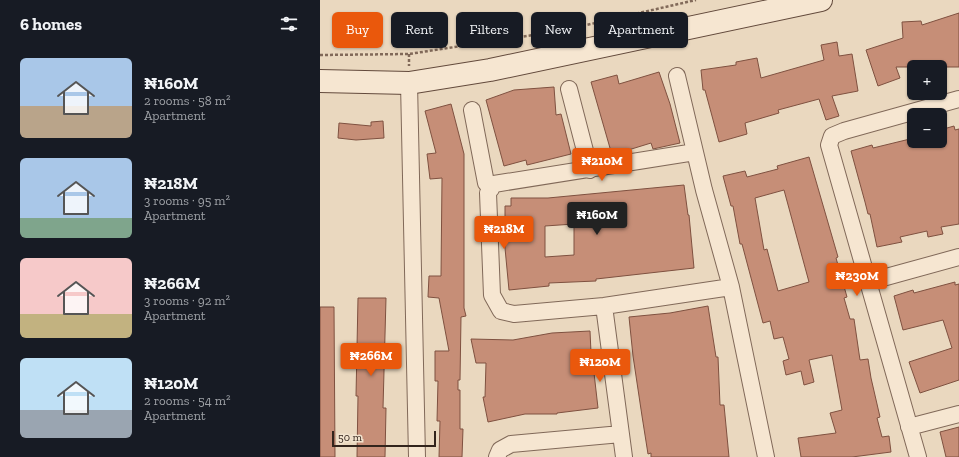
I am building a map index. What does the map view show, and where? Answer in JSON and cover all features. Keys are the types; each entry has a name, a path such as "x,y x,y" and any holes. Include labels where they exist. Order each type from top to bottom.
{"street":[{"path":"320,81 409,83 490,70 821,0"},
{"path":"677,76 695,152 731,287 766,457"},
{"path":"409,83 418,457"},
{"path":"569,89 590,170"},
{"path":"918,457 829,145 832,136 844,131 959,99"},
{"path":"472,110 486,183 491,189"},
{"path":"695,152 590,170 494,184 488,193 492,295 501,311 514,314 604,306 731,287"},
{"path":"868,282 959,257"},
{"path":"604,306 624,457"},
{"path":"909,427 959,414"},
{"path":"497,457 500,450 511,444 621,434"}],"path":[{"path":"320,55 409,54 560,31 696,0"}],"building":[{"path":"959,13 959,67 947,67 947,60 907,60 907,67 896,67 900,78 878,86 866,50 903,38 902,22 921,21 922,25"},
{"path":"837,42 839,56 852,54 858,91 832,96 839,116 826,120 819,99 778,110 779,113 745,123 747,134 719,142 705,90 703,90 701,70 736,65 736,62 757,58 761,78 824,60 821,45"},
{"path":"659,72 670,104 680,143 653,149 651,143 612,155 591,82 617,75 619,84"},
{"path":"554,87 556,115 561,114 571,154 527,165 526,160 504,166 486,100 514,90"},
{"path":"451,104 464,154 464,308 466,316 461,317 460,380 458,380 458,390 460,390 460,429 463,429 462,457 439,457 440,421 437,421 438,381 435,381 435,351 449,351 439,298 428,297 429,276 441,276 442,178 430,179 427,154 436,153 425,111"},
{"path":"383,121 384,138 356,140 338,138 339,123 371,126 371,122"},
{"path":"954,126 955,130 959,129 959,224 941,227 943,234 928,237 927,231 900,237 902,242 877,247 870,214 868,214 851,151 872,145 873,148 907,140 907,148 947,148 947,128"},
{"path":"809,157 838,257 836,258 847,297 844,298 850,319 854,319 860,360 868,359 880,417 877,418 882,437 889,436 891,452 852,457 801,457 798,438 836,433 830,413 842,410 832,355 809,360 814,382 804,385 801,371 786,375 783,361 789,359 783,337 774,339 770,321 763,323 742,244 740,244 733,206 731,206 723,176 745,171 747,177 778,169 777,166","holes":["784,190 809,282 778,291 767,249 764,250 755,198"]},
{"path":"684,185 689,215 694,268 596,279 596,281 549,283 549,286 509,290 505,248 505,206 511,206 511,198 548,198","holes":["574,224 574,255 545,257 545,226"]},
{"path":"955,282 955,285 959,284 959,380 920,393 909,362 952,348 943,320 903,330 894,296 913,290 914,293"},
{"path":"358,298 386,298 383,408 386,408 385,457 357,457 358,396 356,396"},
{"path":"708,306 716,357 718,357 720,405 724,405 729,457 651,457 651,453 648,454 642,416 629,317 670,313"},
{"path":"320,307 334,307 335,457 320,457"},
{"path":"590,331 592,374 594,373 598,408 557,414 525,414 488,422 483,397 485,397 486,363 476,363 471,339 513,340 552,333"},
{"path":"959,427 959,457 946,457 940,432"}]}
